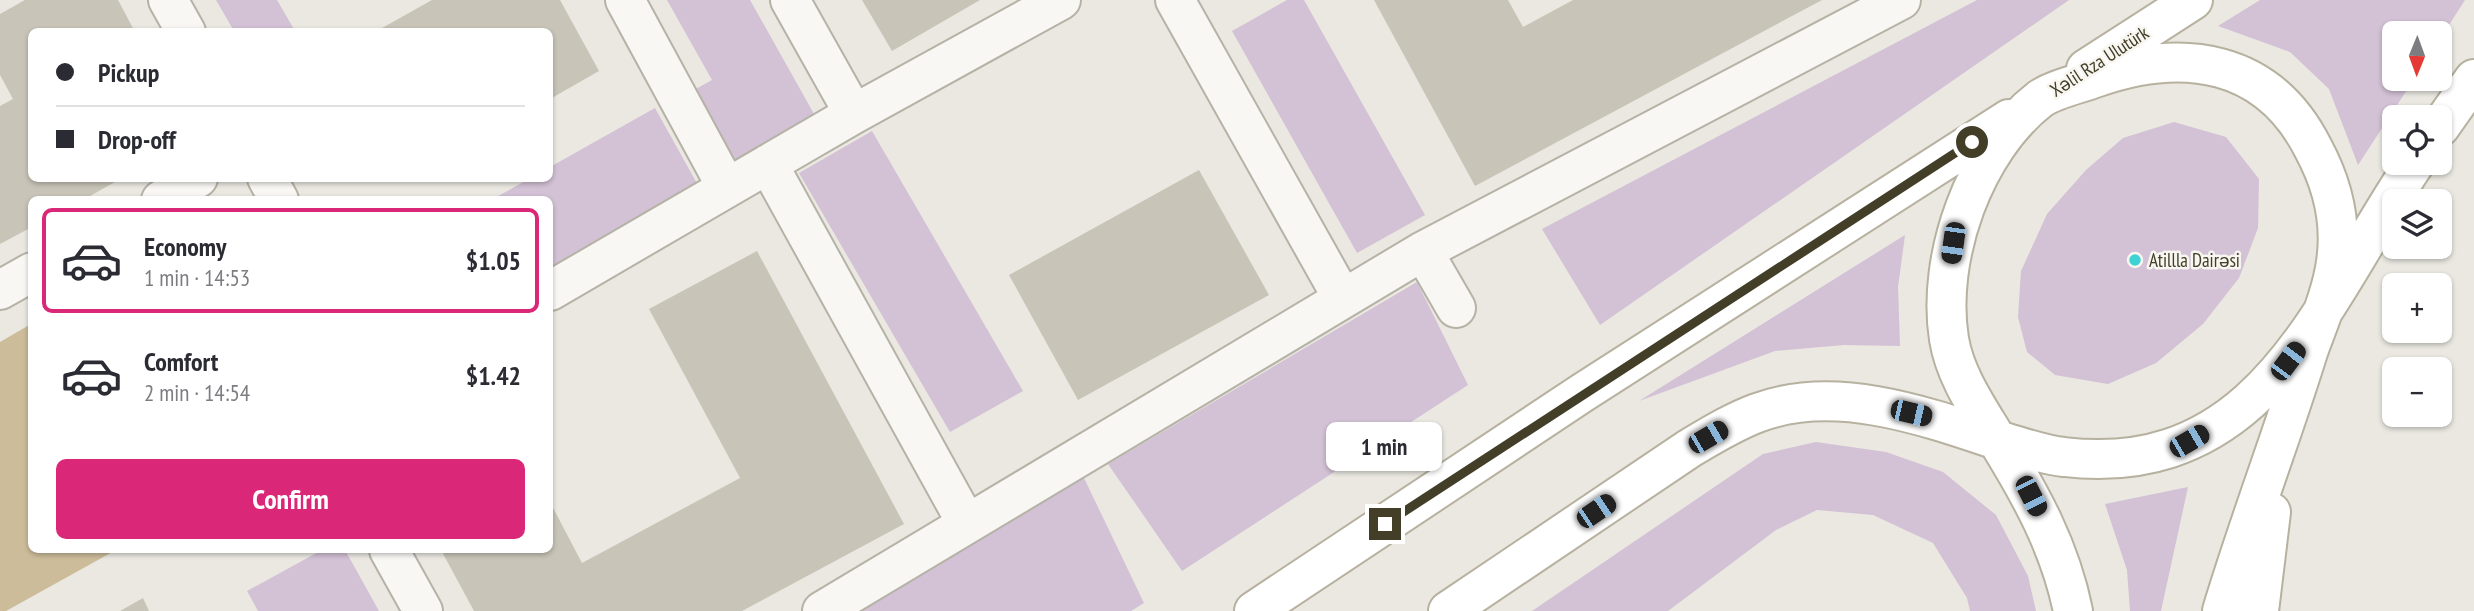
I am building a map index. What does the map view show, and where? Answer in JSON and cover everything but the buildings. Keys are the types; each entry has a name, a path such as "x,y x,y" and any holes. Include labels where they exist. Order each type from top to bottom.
{"main road":[{"name":"Xəlil Rza Ulutürk","path":"2041,98 2193,0"},
{"path":"1254,611 1593,386 2041,98 2117,70 2175,61 2211,65 2250,77 2285,104 2309,139 2328,175 2336,212 2336,262 2280,444 2221,611"},
{"path":"2452,110 2474,79"},
{"path":"2041,98 2010,132 1969,193 1953,243 1947,288 1949,338 1958,372 2045,523 2066,577 2073,611"},
{"path":"1448,611 1690,448 1759,412 1814,402 1871,403 1931,417 1997,440 2062,457 2104,460 2149,455 2189,441 2237,414 2272,382 2319,319 2408,175"},
{"path":"2259,611 2280,444"}],"lane":[{"path":"168,0 184,28"},
{"path":"625,0 727,188"},
{"path":"790,0 854,114"},
{"path":"553,289 854,114 1061,0"},
{"path":"1175,0 1343,299"},
{"path":"822,611 1423,251 1901,0"},
{"path":"768,164 967,524"},
{"path":"168,196 191,182"},
{"path":"1423,251 1455,308"},
{"path":"0,290 28,274"},
{"path":"391,553 423,611"}],"shaded area":[{"path":"216,0 277,0 293,28 232,28"},
{"path":"667,0 750,0 818,121 735,168 692,91 712,80"},
{"path":"1287,0 1304,0 1425,215 1357,253 1232,31"},
{"path":"1977,0 2069,0 1600,325 1542,229"},
{"path":"2260,0 2465,0 2452,21 2382,21 2382,91 2406,91 2397,105 2382,105 2382,128 2358,165 2329,89 2290,52 2218,26"},
{"path":"655,108 699,187 553,268 553,196 498,196 524,182 553,182 553,165"},
{"path":"2174,122 2226,137 2259,179 2258,228 2239,278 2203,324 2156,363 2108,384 2055,375 2027,352 2018,317 2021,271 2047,214 2086,170 2123,138"},
{"path":"872,131 1023,391 950,432 799,173"},
{"path":"1905,235 1898,287 1900,346 1844,345 1775,351 1639,401"},
{"path":"1417,282 1468,385 1182,571 1108,464"},
{"path":"28,326 28,553 111,553 6,611 0,611 0,342"},
{"path":"1816,442 1886,452 1943,472 1996,515 2028,576 2036,611 1970,611 1967,598 1933,543 1873,515 1817,510 1776,530 1668,611 1532,611 1763,454"},
{"path":"1084,478 1144,603 1131,611 859,611"},
{"path":"2188,487 2161,611 2130,611 2127,570 2105,504"},
{"path":"317,553 347,553 379,611 258,611 247,591"}],"place":[{"name":"Atillla Dairəsi","path":"2135,260"}],"route":[{"path":"1385,524 1972,142"}]}
